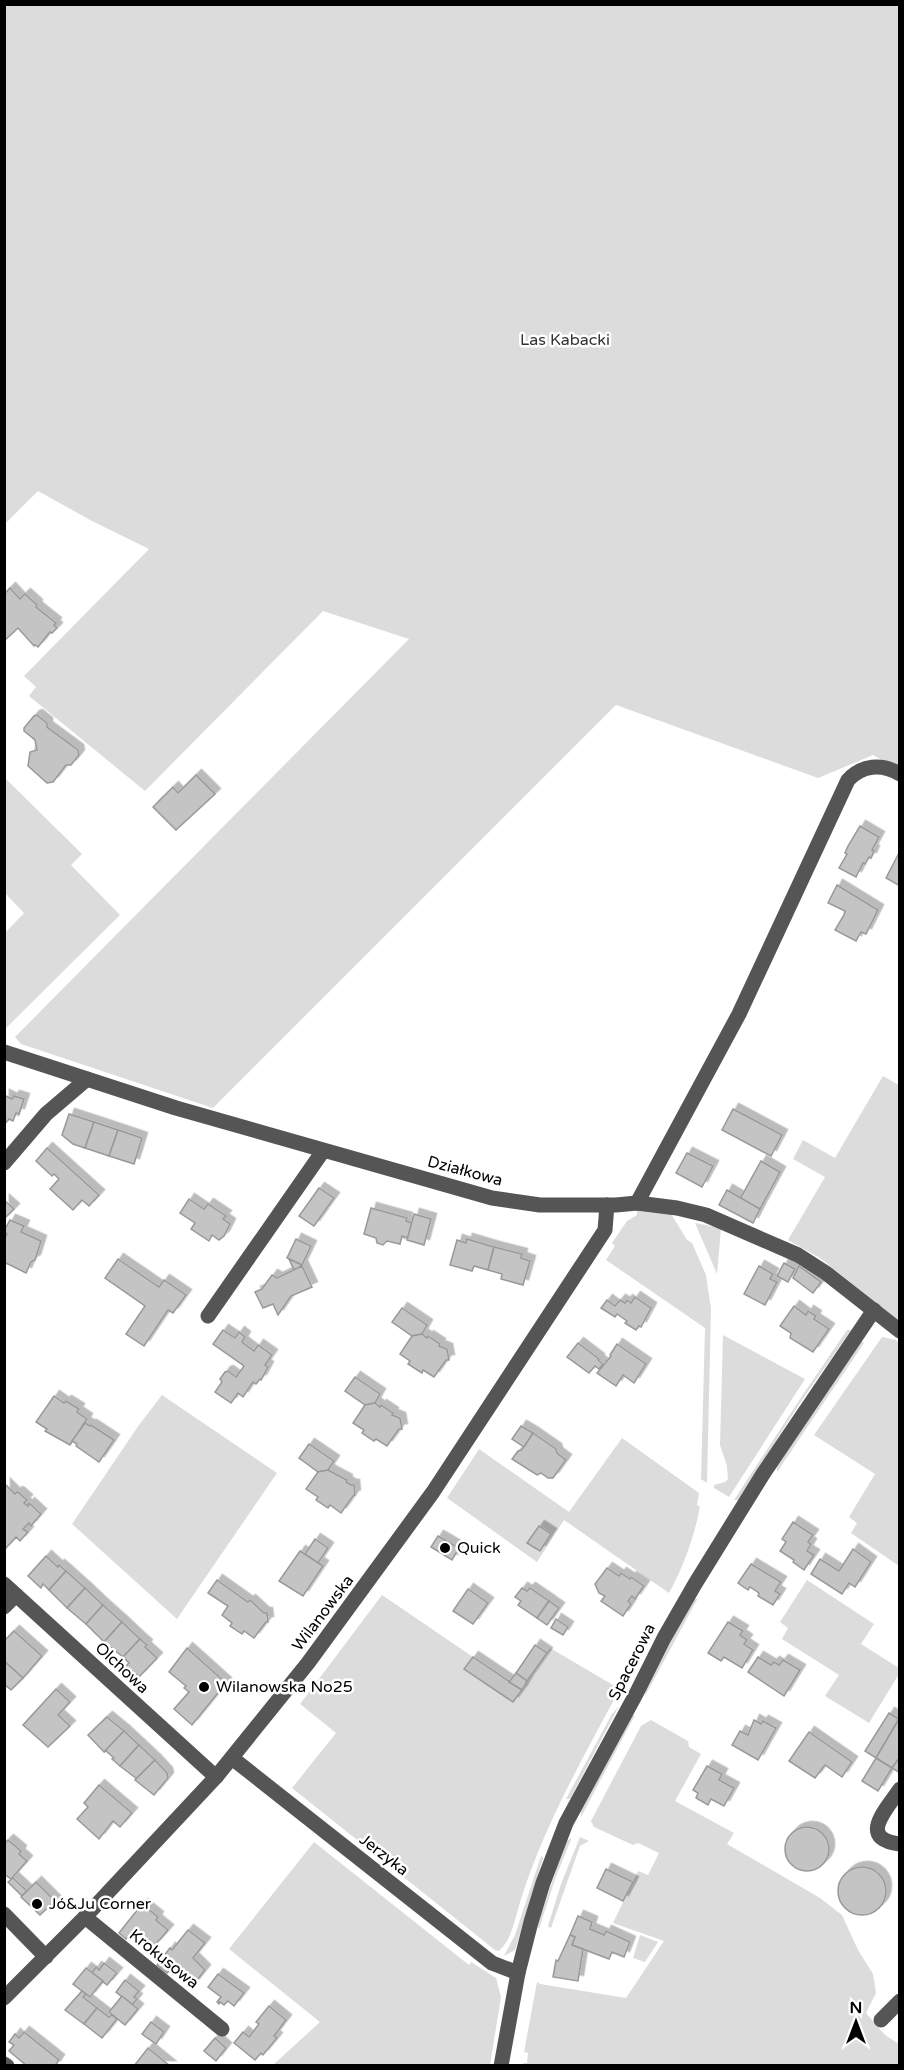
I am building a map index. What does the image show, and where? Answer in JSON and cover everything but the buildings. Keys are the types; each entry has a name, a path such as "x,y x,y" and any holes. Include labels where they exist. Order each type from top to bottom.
{"street":[{"path":"637,1203 739,1014 848,780 856,772 872,766 900,774"},
{"name":"Działkowa","path":"4,1052 176,1108 492,1198 540,1205 637,1203 677,1208 706,1215 798,1255 826,1273 900,1330"},
{"path":"4,1163 46,1114 87,1079"},
{"path":"208,1316 323,1151"},
{"name":"Wilanowska","path":"4,1998 85,1917 216,1777 355,1601 433,1492 605,1230 607,1205"},
{"name":"Spacerowa","path":"501,2066 518,1973 543,1883 566,1823 636,1694 663,1638 695,1584 763,1474 874,1310"},
{"name":"Olchowa","path":"4,1584 216,1777"},
{"path":"4,1607 16,1595"},
{"name":"Jerzyka","path":"232,1758 492,1963 518,1973"},
{"path":"900,1789 877,1822 879,1838 886,1842 900,1844"},
{"path":"4,1914 46,1957"},
{"name":"Krokusowa","path":"85,1917 222,2029"},
{"path":"881,2020 900,2001"}],"green space":[{"name":"Las Kabacki","path":"5,5 899,5 899,770 873,755 818,778 616,705 213,1108 21,1044 15,1037 409,639 323,611 145,791 29,696 36,687 24,676 149,549 38,491 5,524"},
{"path":"5,778 82,854 71,865 120,915 5,1029 5,933 24,913 5,893"},
{"path":"883,1076 899,1085 899,1321 820,1258 788,1240 825,1177 793,1159 803,1140 835,1158"},
{"path":"637,1210 670,1212 687,1240 692,1243 706,1275 711,1309 707,1483 701,1479 705,1328 606,1260 615,1246 612,1243 627,1221 637,1215"},
{"path":"695,1223 721,1228 717,1274"},
{"path":"847,1330 851,1330 800,1403 738,1500 734,1500 802,1396"},
{"path":"723,1335 805,1379 729,1497 714,1488 714,1485 728,1479 727,1466 720,1445"},
{"path":"882,1337 896,1340 899,1343 899,1566 851,1533 857,1523 849,1517 875,1474 814,1435"},
{"path":"861,1341 864,1343 777,1472 777,1467"},
{"path":"162,1395 277,1473 177,1619 72,1524"},
{"path":"622,1438 699,1493 697,1505 700,1507 692,1540 669,1593 564,1520 537,1562 447,1498 479,1449 569,1512"},
{"path":"807,1580 874,1624 861,1644 899,1668 899,1674 869,1723 825,1696 839,1675 782,1639 788,1628 780,1622"},
{"path":"382,1595 473,1657 465,1670 513,1702 550,1648 613,1685 618,1692 553,1817 531,1869 511,1933 499,1951 292,1788 336,1733 300,1704"},
{"path":"698,1598 645,1696 646,1688 692,1601"},
{"path":"619,1706 570,1799 566,1799 612,1714"},
{"path":"635,1715 581,1817 581,1811 632,1716"},
{"path":"651,1720 688,1741 689,1747 701,1754 675,1801 734,1833 727,1844 820,1898 842,1915 858,1950 873,1974 876,1993 866,2013 885,2035 899,2044 899,2065 522,2066 523,2063 527,2063 528,2053 524,2052 537,1982 626,1998 664,1941 613,1923 638,1871 648,1875 659,1853 638,1843 633,1845 594,1827 591,1821 641,1726"},
{"path":"572,1837 555,1879 539,1929 537,1926 566,1842"},
{"path":"580,1837 589,1841 580,1846 551,1928 548,1926 561,1884"},
{"path":"314,1842 469,1965 471,1962 496,1978 501,1997 490,2065 273,2065 320,2022 229,1949"},
{"path":"541,1856 543,1858 515,1950 504,1956 515,1935"},
{"path":"640,1935 658,1942 645,1962 633,1958"}],"place":[{"name":"Quick","path":"445,1548"},
{"name":"Wilanowska No25","path":"204,1687"},
{"name":"Jó&Ju Corner","path":"37,1904"}]}
